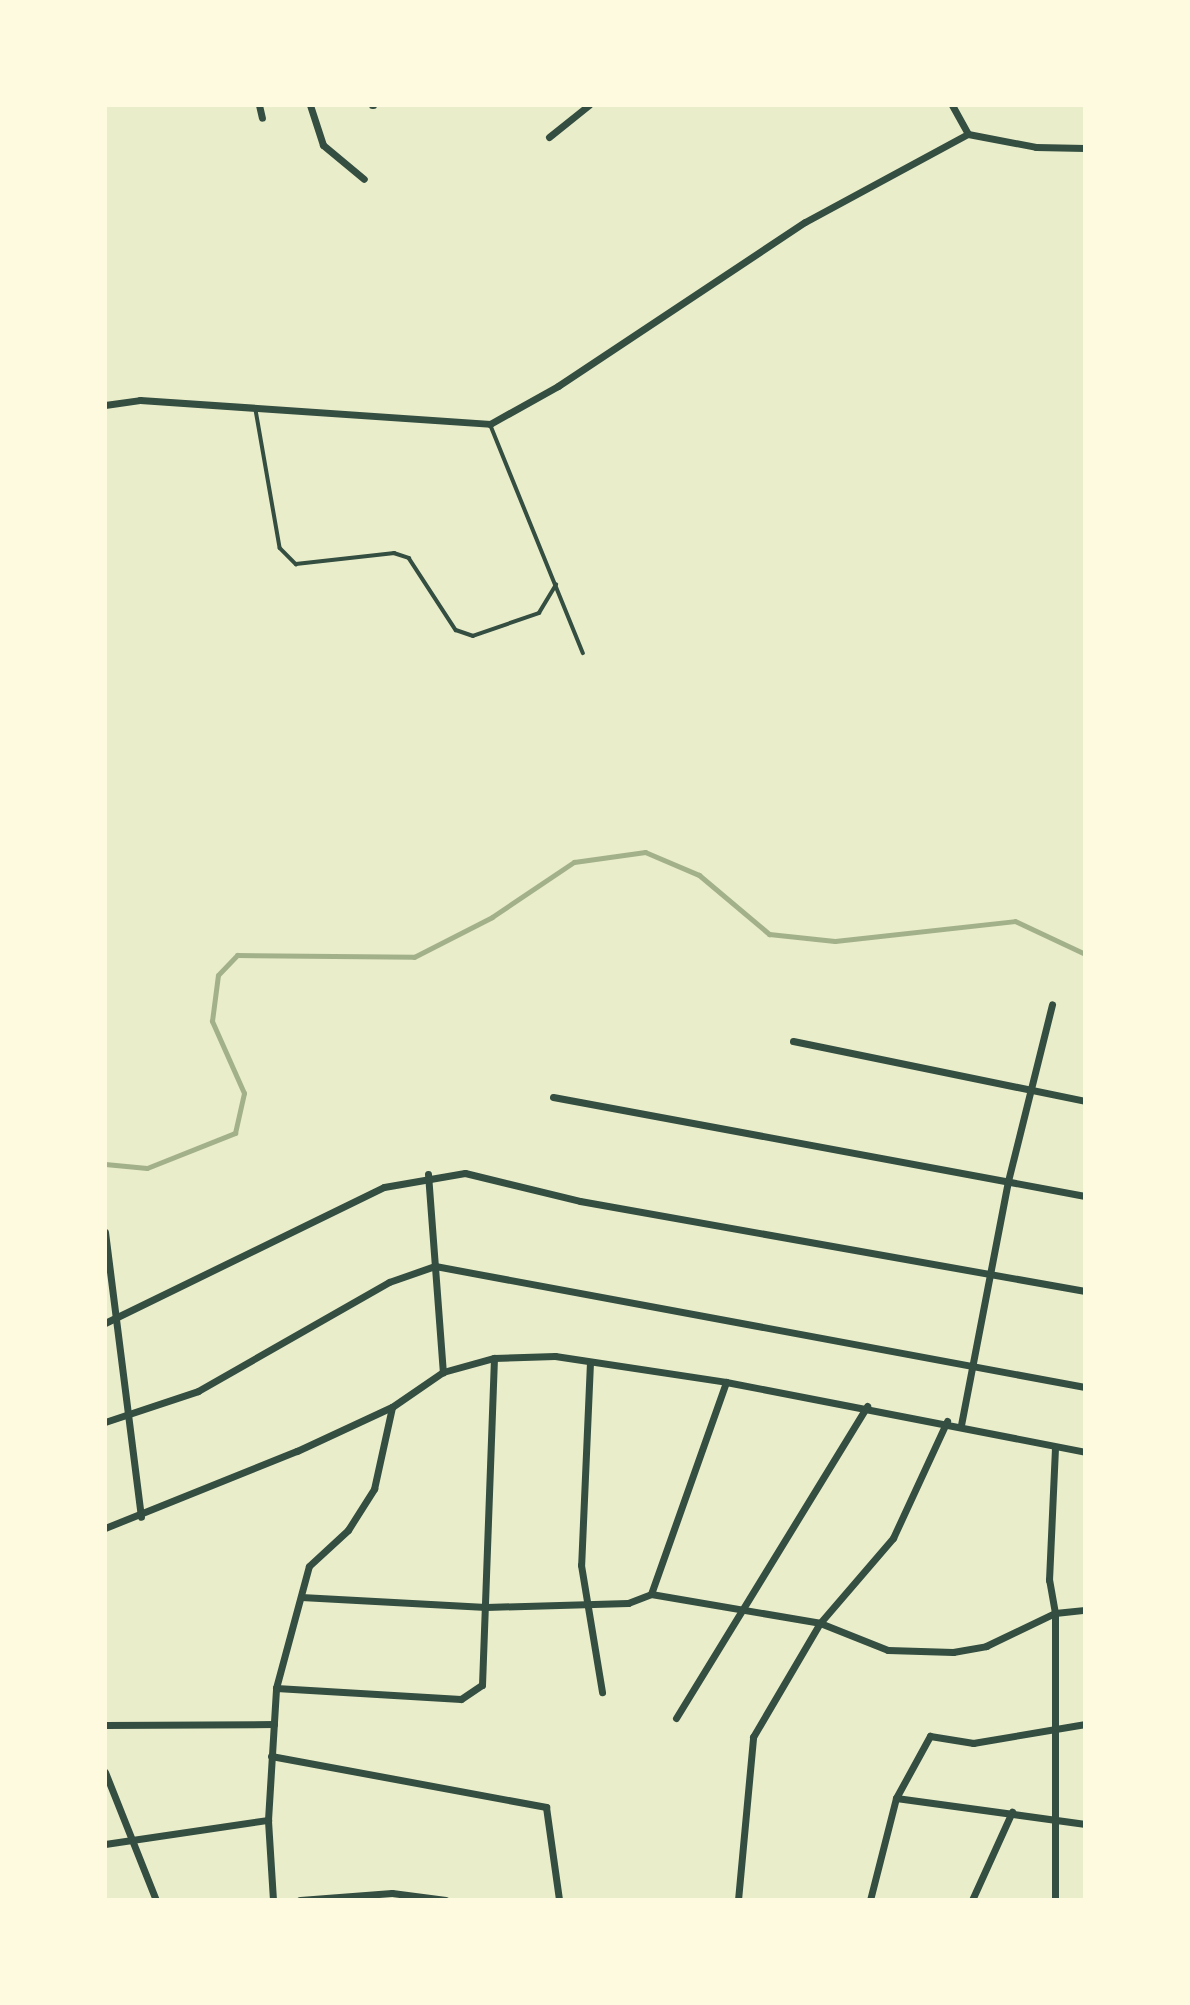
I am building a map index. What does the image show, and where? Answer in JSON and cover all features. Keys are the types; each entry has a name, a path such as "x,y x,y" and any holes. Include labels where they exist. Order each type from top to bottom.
{"street":[{"path":"258,105 262,118"},
{"path":"310,105 323,145 364,179"},
{"path":"549,138 589,105"},
{"path":"952,105 968,134"},
{"path":"105,405 140,400 490,424 558,386 805,222 968,134 1036,147 1085,148"},
{"path":"961,1425 1008,1181 1052,1004"},
{"path":"793,1041 1085,1101"},
{"path":"553,1097 1085,1195"},
{"path":"428,1174 443,1372"},
{"path":"105,1323 116,1320 384,1187 428,1174 492,1177 580,1201 1085,1291"},
{"path":"105,1232 141,1517"},
{"path":"105,1422 128,1417 198,1391 388,1282 435,1266 973,1364 1085,1387"},
{"path":"276,1688 461,1699 474,1695 485,1672 494,1358"},
{"path":"105,1528 141,1517 392,1406 443,1372 494,1358 590,1362 726,1382 947,1421 1055,1447 1085,1451"},
{"path":"590,1362 584,1604 602,1692"},
{"path":"651,1594 726,1382"},
{"path":"273,1900 268,1820 276,1688 309,1566 348,1530 374,1489 392,1406"},
{"path":"676,1718 737,1611 867,1406"},
{"path":"738,1900 752,1737 820,1623 893,1538 947,1421"},
{"path":"1055,1447 1049,1580 1055,1613 1050,1727 1055,1900"},
{"path":"300,1597 486,1607 628,1603 651,1594 737,1611 820,1623 888,1650 953,1652 986,1646 1055,1613 1085,1610"},
{"path":"105,1725 274,1724"},
{"path":"870,1900 896,1798 930,1736 973,1744 1050,1727 1085,1724"},
{"path":"271,1756 546,1807 559,1900"},
{"path":"105,1772 156,1900"},
{"path":"896,1798 1052,1816 1085,1824"},
{"path":"972,1900 1012,1812"},
{"path":"105,1844 268,1820"},
{"path":"299,1900 392,1893 446,1900"}],"lane":[{"path":"255,406 280,548 296,564 394,553 409,558 456,630 473,636 539,613 556,585"},
{"path":"490,424 583,653"}],"waterway":[{"path":"105,1164 147,1168 235,1133 244,1093 212,1021 218,975 237,955 414,957 492,917 574,862 645,852 699,875 769,934 835,941 1015,921 1085,954"}]}
